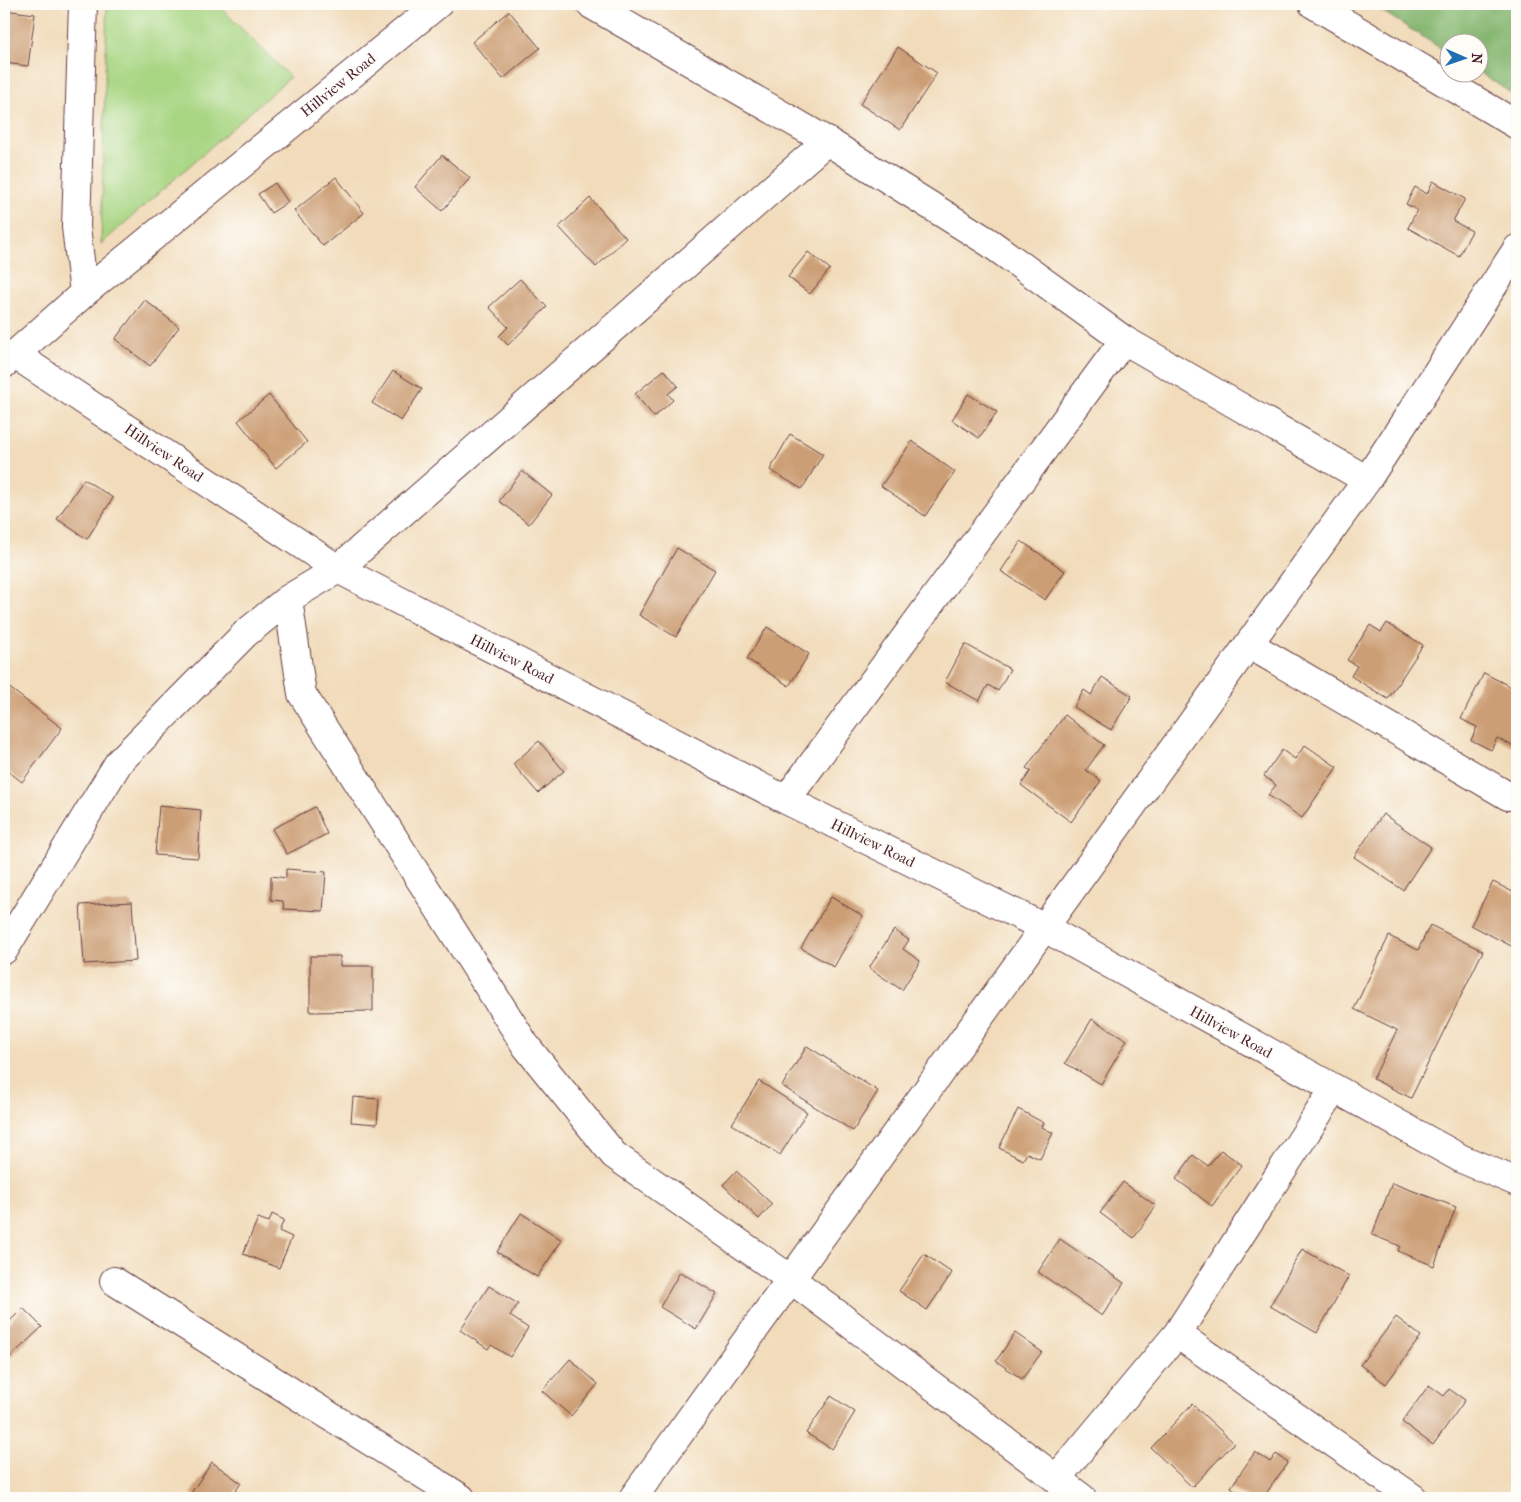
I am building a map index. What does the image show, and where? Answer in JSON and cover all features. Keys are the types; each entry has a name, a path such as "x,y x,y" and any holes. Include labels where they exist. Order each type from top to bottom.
{"street":[{"path":"83,4 76,227 84,293"},
{"name":"Hillview Road","path":"438,4 84,293 9,359 338,569 786,800 1043,927 1334,1090 1462,1159 1517,1182"},
{"path":"590,4 827,141 990,244 1124,340 1367,480"},
{"path":"1313,4 1517,125"},
{"path":"4,950 119,762 246,633 288,600 338,569 827,141"},
{"path":"633,1498 792,1280 1043,927 1250,645 1367,480 1517,249"},
{"path":"786,800 1124,340"},
{"path":"288,600 302,694 526,1046 614,1154 792,1280 1082,1498"},
{"path":"1250,645 1508,796"},
{"path":"1056,1478 1178,1334 1334,1090"},
{"path":"114,1281 461,1498"},
{"path":"1178,1334 1413,1498"}],"green space":[{"path":"107,4 217,4 290,77 101,244"},
{"path":"1371,4 1517,4 1517,97 1488,78 1488,32 1438,32 1438,47"}],"building":[{"path":"4,10 35,14 28,66 4,63"},
{"path":"509,11 540,48 503,79 472,42"},
{"path":"898,47 937,73 900,130 860,104"},
{"path":"442,155 470,178 442,211 415,187"},
{"path":"336,177 364,213 323,246 294,211"},
{"path":"1433,181 1465,199 1453,221 1472,231 1459,256 1408,228 1417,210 1406,204 1415,187 1427,194"},
{"path":"275,183 288,202 271,213 258,194"},
{"path":"590,198 626,238 596,267 559,227"},
{"path":"808,252 830,269 810,294 788,277"},
{"path":"520,279 547,307 508,345 499,336 508,327 489,307"},
{"path":"145,300 179,327 150,366 115,339"},
{"path":"664,370 678,386 668,394 673,400 654,417 635,394"},
{"path":"393,371 422,389 401,421 372,403"},
{"path":"968,394 997,412 979,438 952,420"},
{"path":"269,395 307,442 276,468 238,421"},
{"path":"790,434 823,454 802,489 770,470"},
{"path":"912,441 955,472 925,516 881,486"},
{"path":"522,471 552,495 529,524 499,501"},
{"path":"84,479 113,498 87,539 57,519"},
{"path":"1021,541 1065,571 1045,600 1001,571"},
{"path":"677,548 715,570 676,637 639,615"},
{"path":"1387,623 1423,645 1388,699 1351,676 1357,666 1347,660 1370,625 1381,632"},
{"path":"767,627 809,654 789,686 747,659"},
{"path":"965,644 1010,669 998,691 988,685 979,701 945,682"},
{"path":"1484,673 1517,690 1517,748 1497,738 1491,750 1471,740 1477,727 1461,719"},
{"path":"1102,677 1132,696 1111,730 1074,707 1084,690 1091,695"},
{"path":"7,686 62,728 22,782 4,768 4,690"},
{"path":"1065,715 1104,745 1086,770 1101,781 1071,822 1021,785 1031,771 1026,768"},
{"path":"539,741 564,771 538,793 513,764"},
{"path":"1305,745 1337,767 1302,818 1268,795 1276,785 1264,776 1282,750 1295,759"},
{"path":"159,806 201,810 198,858 155,855"},
{"path":"315,807 327,834 287,854 272,829"},
{"path":"1383,814 1431,847 1403,890 1354,857"},
{"path":"286,869 326,872 323,911 284,909 283,901 271,900 271,876 286,878"},
{"path":"1493,882 1517,894 1517,944 1515,948 1471,925"},
{"path":"831,897 863,916 834,967 801,948"},
{"path":"132,902 136,961 84,964 80,905"},
{"path":"1430,925 1483,951 1411,1098 1373,1079 1397,1030 1354,1009 1389,936 1418,950"},
{"path":"894,930 909,940 903,949 920,961 902,990 869,968"},
{"path":"310,956 340,956 340,966 373,966 373,1011 310,1012"},
{"path":"1092,1019 1127,1040 1101,1084 1065,1063"},
{"path":"807,1046 878,1091 853,1131 782,1086"},
{"path":"759,1081 807,1112 780,1155 732,1124"},
{"path":"353,1097 379,1099 377,1124 351,1122"},
{"path":"1018,1109 1044,1123 1042,1127 1053,1133 1040,1159 1027,1153 1023,1160 999,1148"},
{"path":"1221,1150 1242,1165 1212,1206 1176,1179 1193,1155 1208,1166"},
{"path":"736,1171 772,1204 759,1219 723,1185"},
{"path":"1123,1182 1156,1206 1134,1238 1100,1213"},
{"path":"1392,1183 1456,1207 1434,1266 1398,1251 1400,1246 1372,1235"},
{"path":"521,1213 562,1240 537,1277 497,1252"},
{"path":"272,1214 284,1220 279,1231 292,1237 279,1268 243,1254 258,1218 269,1222"},
{"path":"1060,1239 1124,1283 1102,1316 1038,1272"},
{"path":"1302,1249 1349,1276 1317,1333 1270,1306"},
{"path":"924,1254 952,1273 927,1310 899,1291"},
{"path":"680,1272 717,1294 696,1329 660,1307"},
{"path":"489,1286 518,1304 510,1316 528,1328 510,1357 491,1345 488,1349 460,1330"},
{"path":"23,1308 42,1327 6,1361 4,1358 4,1327"},
{"path":"1396,1317 1421,1336 1386,1384 1360,1365"},
{"path":"1015,1333 1042,1352 1022,1379 996,1361"},
{"path":"570,1359 598,1384 571,1416 542,1391"},
{"path":"1429,1385 1444,1396 1449,1389 1465,1400 1433,1445 1402,1422"},
{"path":"831,1396 855,1412 832,1449 806,1433"},
{"path":"1192,1404 1234,1443 1192,1487 1151,1448"},
{"path":"1255,1452 1270,1462 1276,1454 1288,1462 1263,1498 1246,1498 1231,1487"},
{"path":"212,1462 241,1483 231,1498 198,1498 191,1493"}]}
